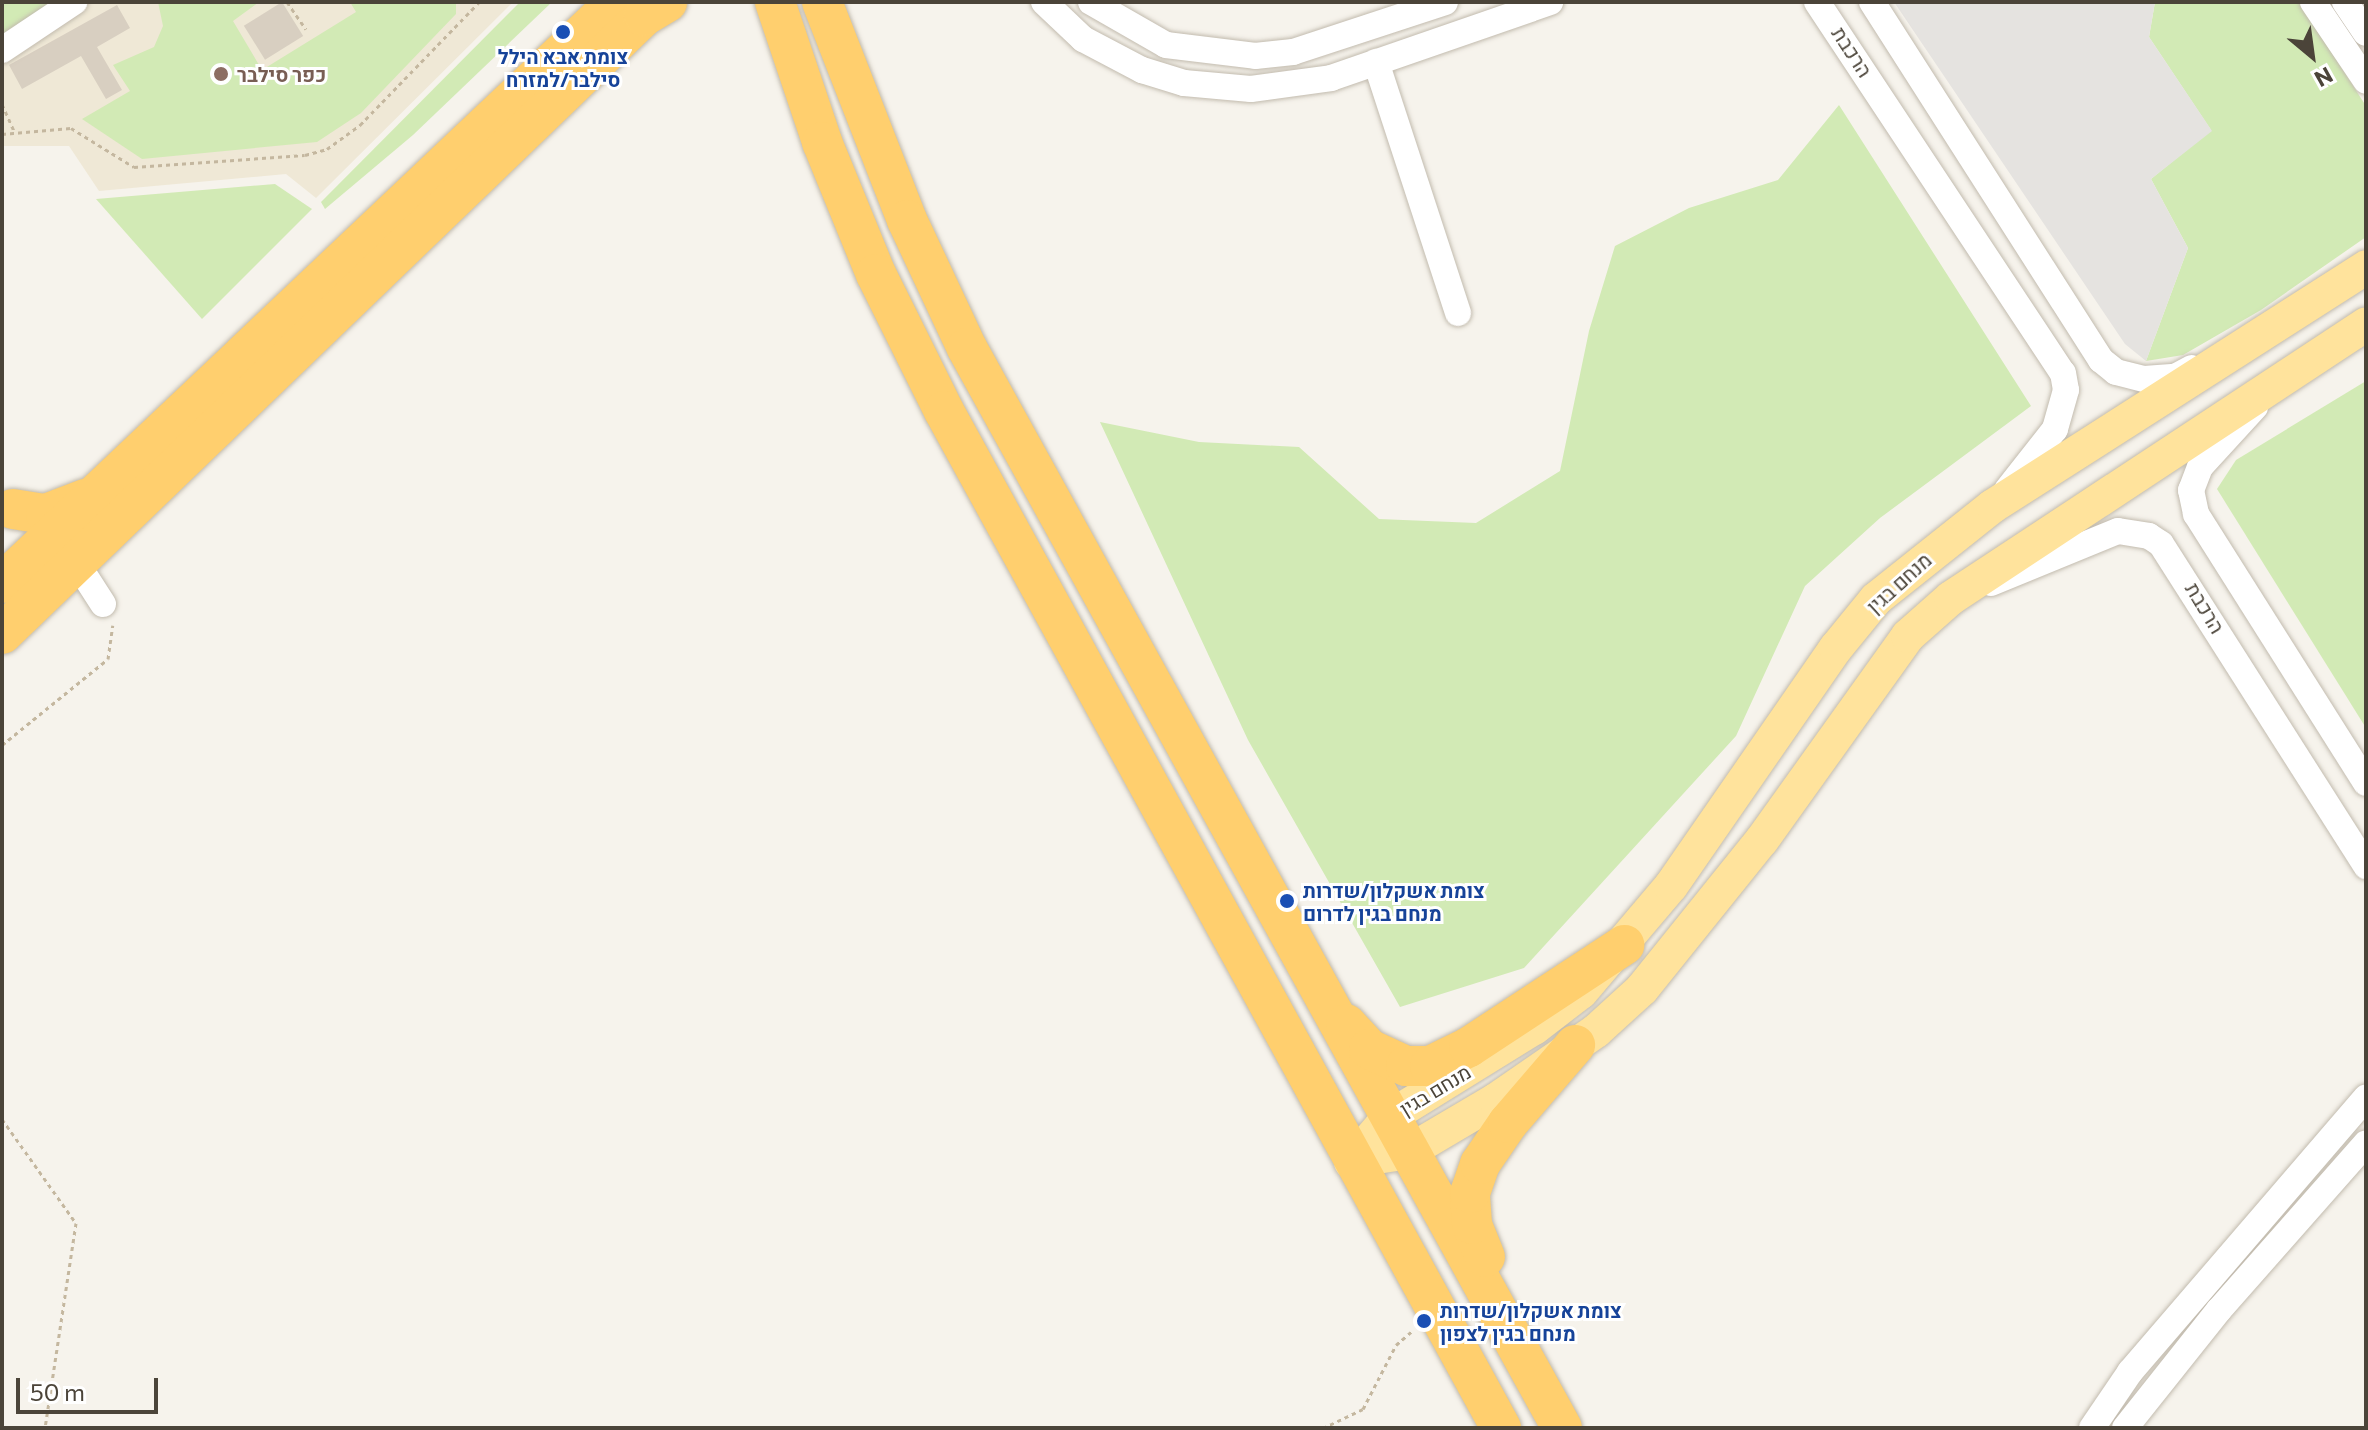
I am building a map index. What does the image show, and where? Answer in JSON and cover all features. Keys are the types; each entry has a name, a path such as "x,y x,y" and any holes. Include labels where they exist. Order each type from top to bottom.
{"highway":[{"path":"2,634 45,559 102,487 616,2"},
{"path":"2,583 45,559 644,16 667,2"},
{"path":"750,2 780,16 876,274 944,411 1351,1162 1501,1428"},
{"path":"822,2 907,220 967,348 1388,1118 1562,1428"},
{"path":"838,2 838,41"},
{"path":"5,514 61,510 102,487"},
{"path":"5,514 45,559"},
{"path":"1324,1000 1369,1049 1406,1066 1430,1066 1469,1047 1624,945"},
{"path":"1531,1372 1472,1224 1470,1193 1480,1164 1508,1123 1575,1045"}],"main road":[{"name":"מנחם בגין","path":"1351,1162 1388,1118 1534,1028 1581,992 1624,945 1876,599 1993,506 2366,267"},
{"name":"מנחם בגין","path":"1351,1162 1408,1152 1575,1045 1642,989 1762,840 1908,636 1951,598 2366,324"},
{"path":"5,514 45,559"}],"street":[{"path":"2,50 74,2"},
{"path":"1044,2 1061,21 1111,56 1184,83 1289,87 1376,62 1550,2"},
{"path":"1091,2 1166,45 1255,56 1293,52 1445,2"},
{"name":"הרכבת","path":"1817,2 2063,373 2066,390 2055,429 1993,506"},
{"path":"1872,2 2101,360 2116,372 2144,379 2175,377 2263,333"},
{"path":"2313,2 2366,81"},
{"path":"2345,2 2366,33"},
{"path":"1376,62 1458,313"},
{"name":"הרכבת","path":"2280,381 2200,467 2191,490 2196,514 2366,783"},
{"name":"הרכבת","path":"1951,598 2118,531 2149,536 2175,560 2366,866"},
{"path":"45,559 103,604"},
{"path":"2092,1428 2130,1372 2366,1098"},
{"path":"2125,1428 2219,1310 2366,1143"}],"path":[{"path":"287,2 306,29"},
{"path":"2,134 71,128 134,167 316,152 360,125 479,2"},
{"path":"2,104 15,133"},
{"path":"2,745 108,659 115,638 103,604"},
{"path":"2,1119 76,1223 45,1428"},
{"path":"1323,1428 1363,1409 1396,1345 1438,1318"}],"shaded area":[{"name":"כפר סילבר","path":"2,2 513,2 316,198 286,174 99,191 69,146 2,146"},
{"path":"1894,2 2155,2 2149,37 2212,131 2151,179 2188,248 2146,361 2125,344"}],"green space":[{"path":"2,2 56,2 2,39"},
{"path":"158,2 259,2 233,21 262,70 356,12 350,2 456,2 456,14 361,113 317,142 142,159 82,119 130,91 113,65 154,47 163,26"},
{"path":"520,2 552,2 413,135 325,209 321,202"},
{"path":"2155,2 2299,2 2366,106 2366,237 2261,310 2183,355 2146,361 2188,248 2151,179 2211,130 2149,37"},
{"path":"1839,105 2031,406 1880,518 1805,586 1736,736 1524,968 1400,1007 1248,740 1100,422 1199,442 1299,447 1379,519 1476,523 1560,471 1589,331 1615,246 1689,208 1778,180"},
{"path":"275,184 312,209 202,319 96,199"},
{"path":"2366,381 2366,728 2217,489 2236,460"}],"building":[{"path":"282,2 303,36 265,60 244,26"},
{"path":"117,5 130,28 97,47 122,90 106,99 81,56 22,89 9,65"}],"place":[{"name":"צומת אבא הילל סילבר/למזרח","path":"563,32"},
{"name":"כפר סילבר","path":"221,74"},
{"name":"צומת אשקלון/שדרות מנחם בגין לדרום","path":"1287,901"},
{"name":"צומת אשקלון/שדרות מנחם בגין לצפון","path":"1424,1321"}]}
